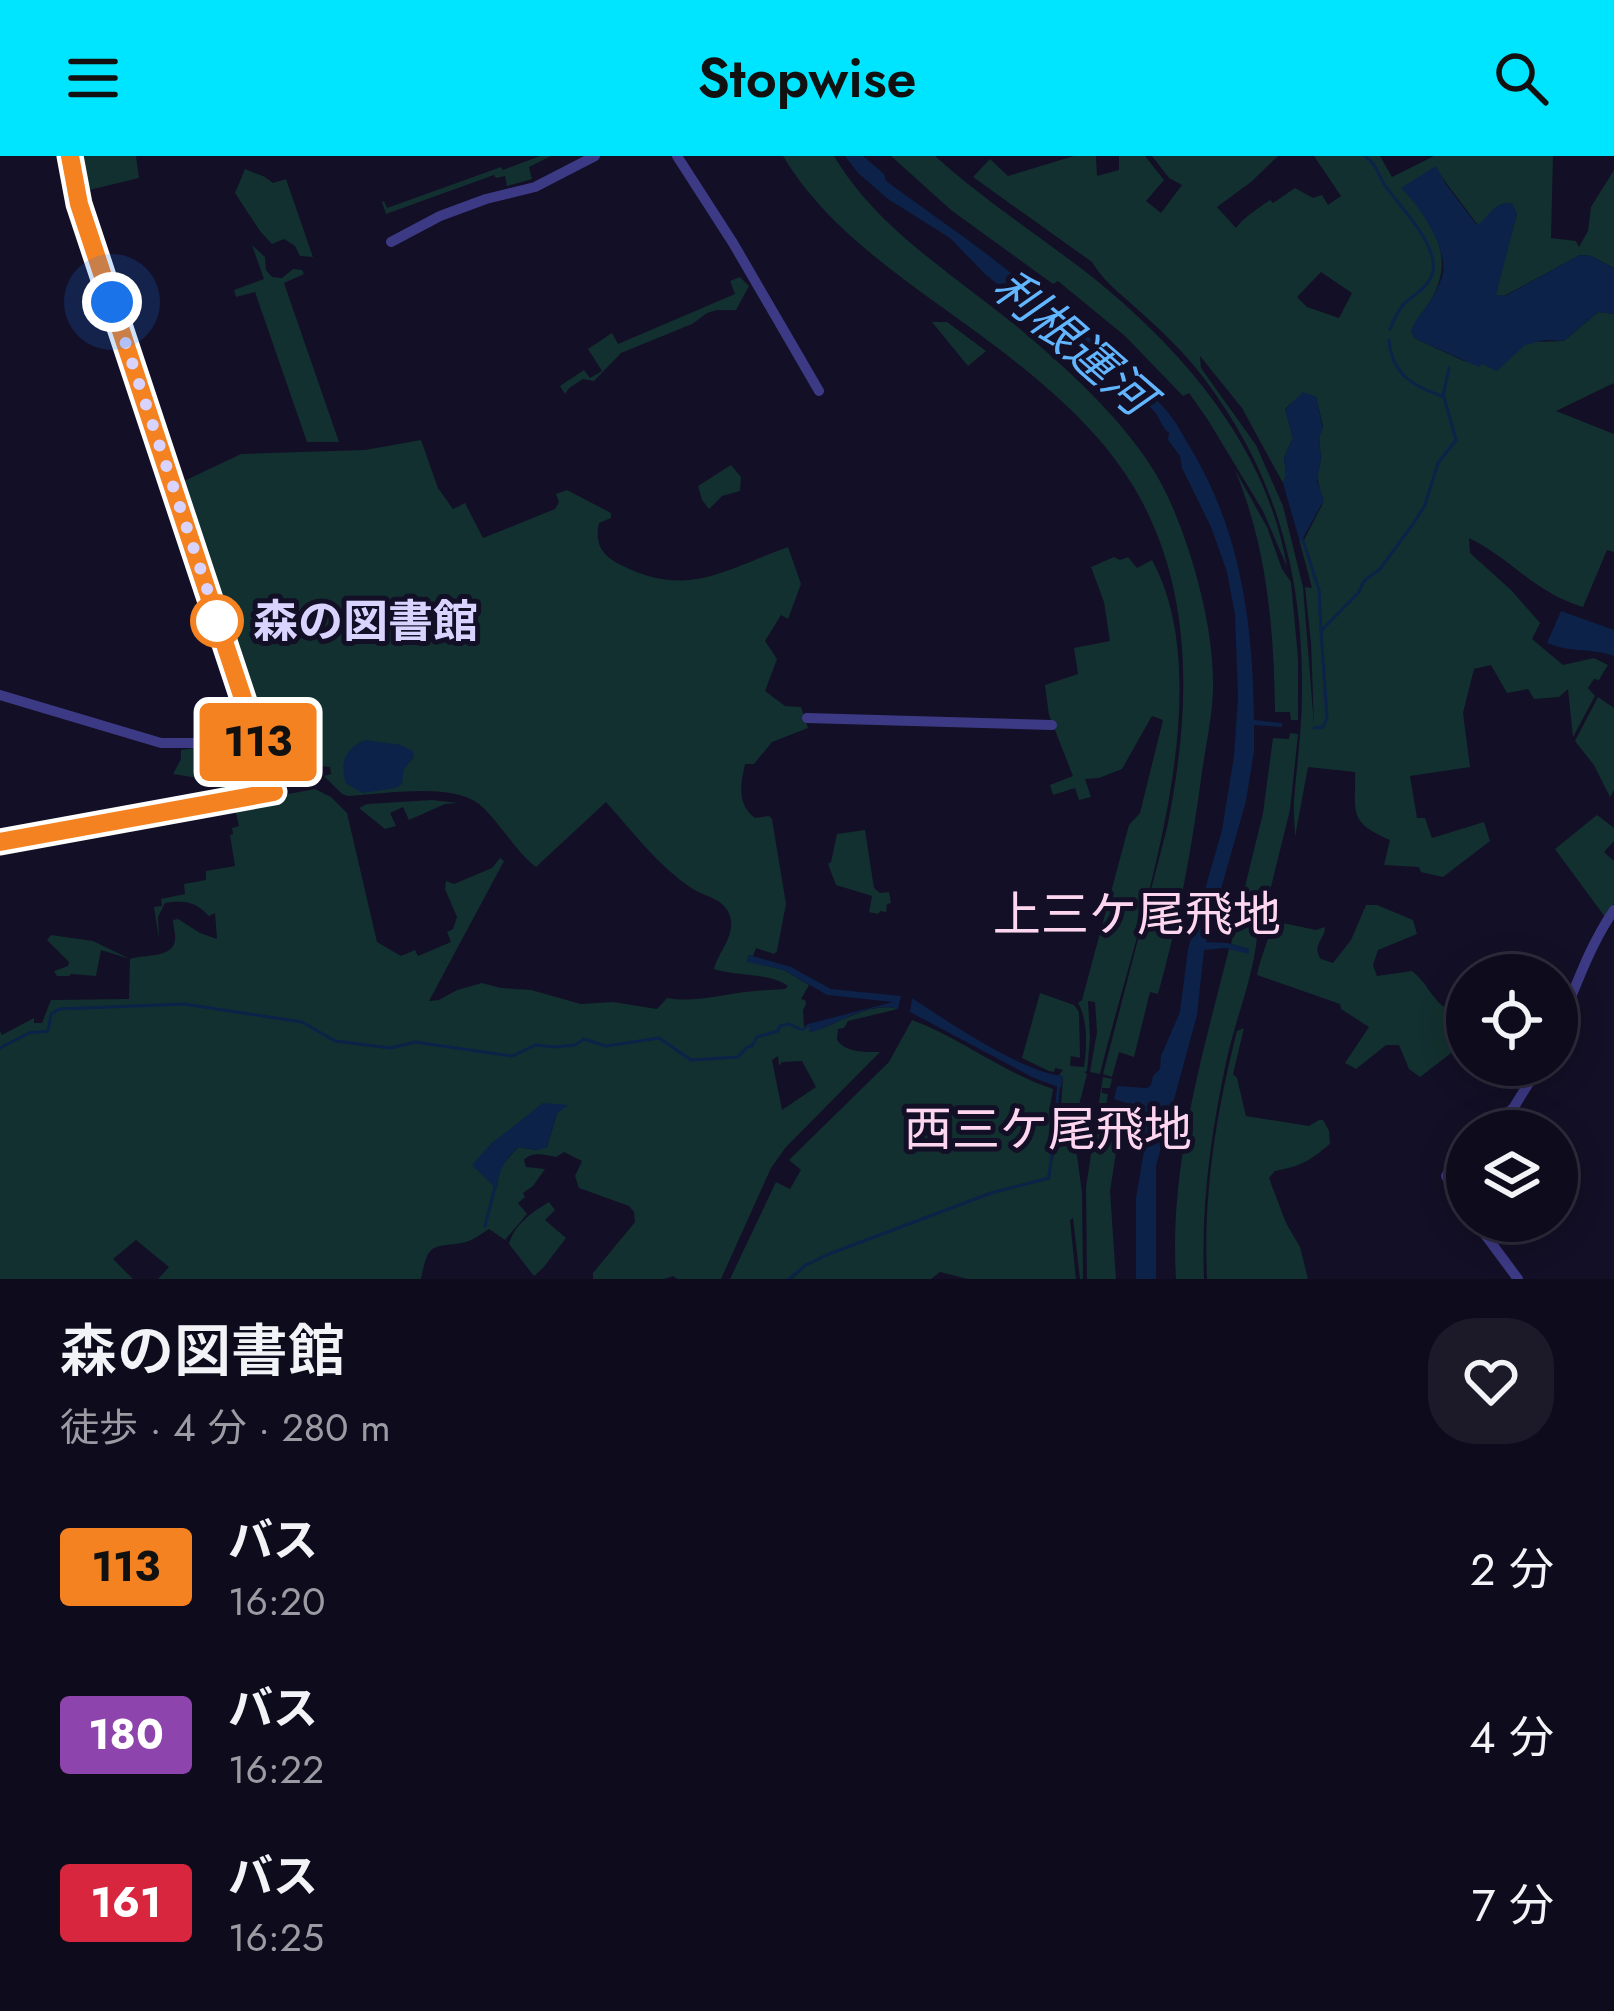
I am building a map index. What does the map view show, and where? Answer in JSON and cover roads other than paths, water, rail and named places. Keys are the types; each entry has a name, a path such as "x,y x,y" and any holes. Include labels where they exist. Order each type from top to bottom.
{"street":[{"path":"0,842 274,792 79,204 70,156"},
{"path":"391,242 440,216 535,187 595,156"},
{"path":"677,156 819,391"},
{"path":"0,695 161,742 194,743 252,726"},
{"path":"807,718 1052,725"},
{"path":"1578,982 1586,958 1614,910"},
{"path":"1491,1242 1518,1279"}],"water":[{"path":"845,156 863,156 886,181 1000,264 1117,360 1169,414 1207,479 1232,545 1247,614 1254,720 1282,723 1282,727 1254,725 1246,801 1206,942 1249,949 1249,954 1225,948 1204,950 1197,1015 1156,1166 1156,1279 1136,1279 1136,1198 1146,1112 1114,1099 1117,1086 1147,1088 1160,1069 1180,1012 1188,949 1222,830 1238,697 1235,615 1227,572 1180,456 1153,410 1085,347 1047,324 986,275 950,238 888,199"},
{"path":"1436,166 1476,224 1498,206 1512,203 1517,214 1496,295 1505,296 1580,255 1591,256 1614,268 1614,314 1598,312 1564,341 1525,345 1497,371 1416,339 1412,327 1438,286 1443,263 1430,227 1401,188"},
{"path":"1303,392 1316,397 1323,428 1317,481 1324,500 1302,540 1283,483 1284,457 1293,438 1285,410"},
{"path":"1561,611 1614,630 1614,656 1547,643"},
{"path":"365,740 413,751 402,784 362,793 346,783 345,757"},
{"path":"749,955 791,967 831,989 901,996 898,1009 877,1008 812,1032 810,1026 800,1030 808,1024 893,1002 827,995 784,970 747,962"},
{"path":"912,998 1007,1056 1063,1076 1061,1088 910,1012"},
{"path":"543,1103 569,1105 557,1113 547,1147 518,1147 513,1152 497,1189 472,1165"}],"waterway":[{"path":"1365,156 1432,254 1429,281 1402,307 1390,329"},
{"path":"1314,728 1323,727 1327,718 1321,631 1380,569 1413,524 1425,505 1438,463 1456,440 1444,397 1406,378 1394,362 1389,340"},
{"path":"1443,396 1449,368"},
{"path":"1303,540 1319,590 1321,631"},
{"path":"0,1048 29,1033 48,1031 51,1014 59,1009 184,1004 302,1022 335,1041 391,1048 415,1042 512,1056 536,1045 575,1045 584,1039 606,1046 659,1038 691,1060 738,1057 757,1037 778,1031 780,1026 800,1029"},
{"path":"789,1279 829,1254 991,1193 1049,1178 1059,1083"},
{"path":"485,1226 495,1187"}],"place":[{"name":"森の図書館","path":"217,621"}],"district":[{"name":"上三ケ尾飛地","path":"1137,914"},
{"name":"西三ケ尾飛地","path":"1048,1129"}],"water label":[{"name":"利根運河","path":"1073,342"}]}
